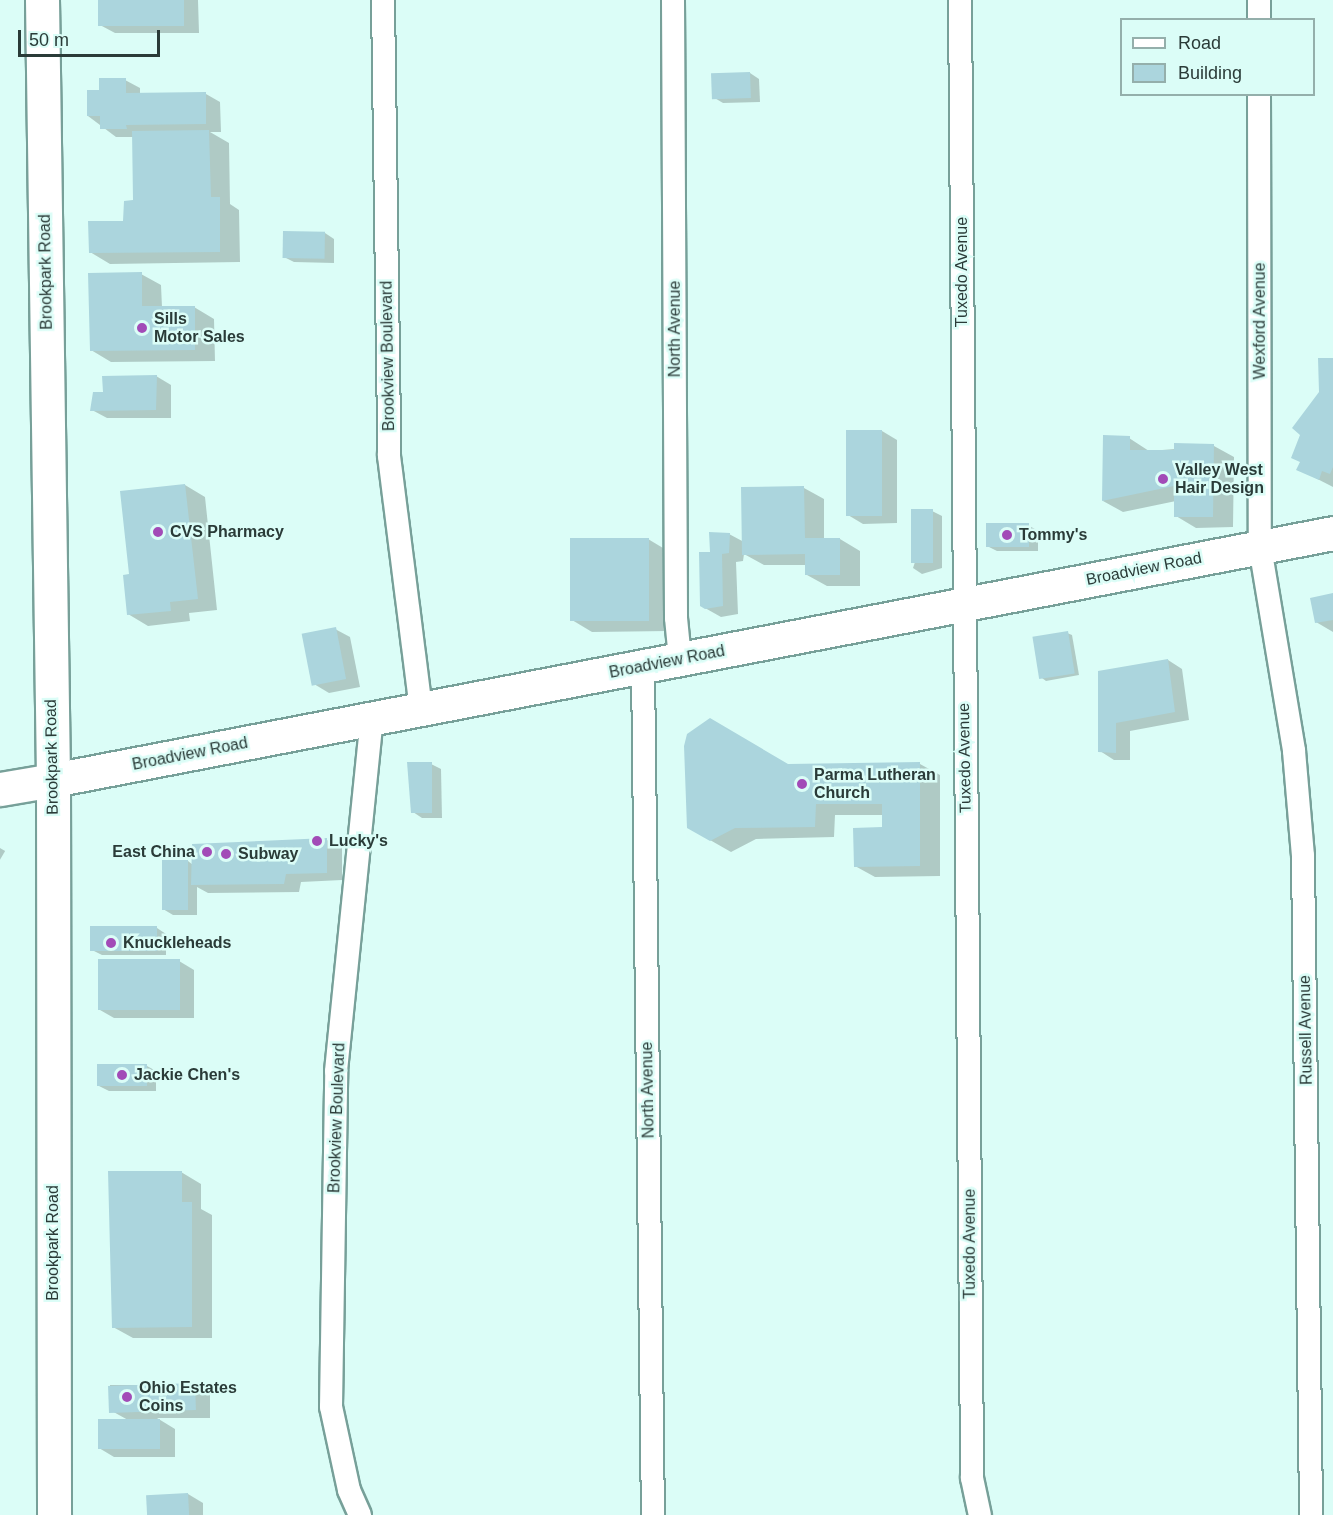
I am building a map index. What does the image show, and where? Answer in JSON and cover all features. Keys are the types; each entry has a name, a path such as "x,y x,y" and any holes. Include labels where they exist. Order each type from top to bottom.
{"main road":[{"name":"Brookpark Road","path":"42,0 53,780 54,1515"},
{"name":"Broadview Road","path":"0,789 421,710 1333,533"}],"street":[{"name":"Brookview Boulevard","path":"383,0 389,456 421,710"},
{"name":"North Avenue","path":"673,0 676,618 680,659"},
{"name":"Tuxedo Avenue","path":"960,0 972,1478 980,1515"},
{"path":"1259,0 1259,18"},
{"name":"Wexford Avenue","path":"1259,96 1260,547"},
{"name":"Russell Avenue","path":"1260,547 1293,741 1303,856 1311,1515"},
{"name":"North Avenue","path":"643,666 653,1515"},
{"name":"Brookview Boulevard","path":"360,1515 349,1490 331,1407 336,1071 372,719"}],"building":[{"path":"98,0 184,0 184,26 98,26"},
{"path":"750,72 751,98 712,99 711,73"},
{"path":"99,78 126,78 126,93 206,92 206,124 126,125 127,129 100,129 100,116 87,116 87,90 99,90"},
{"path":"209,130 211,197 220,197 220,252 89,253 88,221 123,221 124,201 133,200 132,131"},
{"path":"283,231 325,232 325,259 283,258"},
{"name":"Sills Motor Sales","path":"142,272 142,306 195,306 195,350 90,351 88,273"},
{"path":"1318,358 1333,358 1333,467 1330,474 1322,471 1319,480 1296,470 1300,462 1291,458 1300,435 1292,428 1319,392"},
{"path":"157,375 156,410 90,411 93,392 103,392 102,376"},
{"path":"846,430 882,430 882,516 846,516"},
{"path":"1103,435 1130,436 1130,450 1174,450 1174,443 1214,444 1213,517 1174,517 1174,486 1102,501"},
{"name":"CVS Pharmacy","path":"185,484 198,599 170,602 171,611 127,615 123,575 129,574 120,491"},
{"path":"804,486 805,538 840,538 840,575 805,575 805,554 742,555 741,487"},
{"path":"911,509 933,509 933,563 911,563"},
{"name":"Tommy's","path":"986,523 1029,523 1029,547 986,547"},
{"path":"709,532 730,533 729,553 722,554 723,606 705,609 700,606 699,552 710,552"},
{"path":"570,538 649,538 649,621 570,621"},
{"path":"1333,593 1333,620 1315,623 1310,598"},
{"path":"336,627 346,679 312,686 302,634"},
{"path":"1068,631 1075,673 1039,679 1032,637"},
{"path":"1168,659 1175,712 1116,723 1116,753 1098,752 1098,671"},
{"name":"Parma Lutheran Church","path":"710,718 788,764 920,762 920,866 854,867 853,828 882,827 882,804 816,804 815,827 735,828 710,841 687,828 684,746 687,734"},
{"path":"407,762 432,762 432,813 411,813"},
{"path":"327,838 327,873 286,874 284,884 191,885 192,844"},
{"path":"162,860 188,860 188,910 162,910"},
{"path":"90,926 157,926 157,951 90,951"},
{"path":"98,959 180,959 180,1010 98,1010"},
{"name":"Jackie Chen's","path":"97,1064 147,1064 147,1086 97,1086"},
{"path":"108,1171 182,1171 182,1202 192,1202 192,1327 112,1328"},
{"path":"195,1383 196,1410 109,1413 108,1386"},
{"path":"98,1419 160,1419 160,1449 98,1449"},
{"path":"188,1493 189,1515 147,1515 146,1495"}],"place":[{"name":"Sills Motor Sales","path":"142,328"},
{"name":"Valley West Hair Design","path":"1163,479"},
{"name":"CVS Pharmacy","path":"158,532"},
{"name":"Tommy's","path":"1007,535"},
{"name":"Parma Lutheran Church","path":"802,784"},
{"name":"Lucky's","path":"317,841"},
{"name":"East China","path":"207,852"},
{"name":"Subway","path":"226,854"},
{"name":"Knuckleheads","path":"111,943"},
{"name":"Jackie Chen's","path":"122,1075"},
{"name":"Ohio Estates Coins","path":"127,1397"}]}
